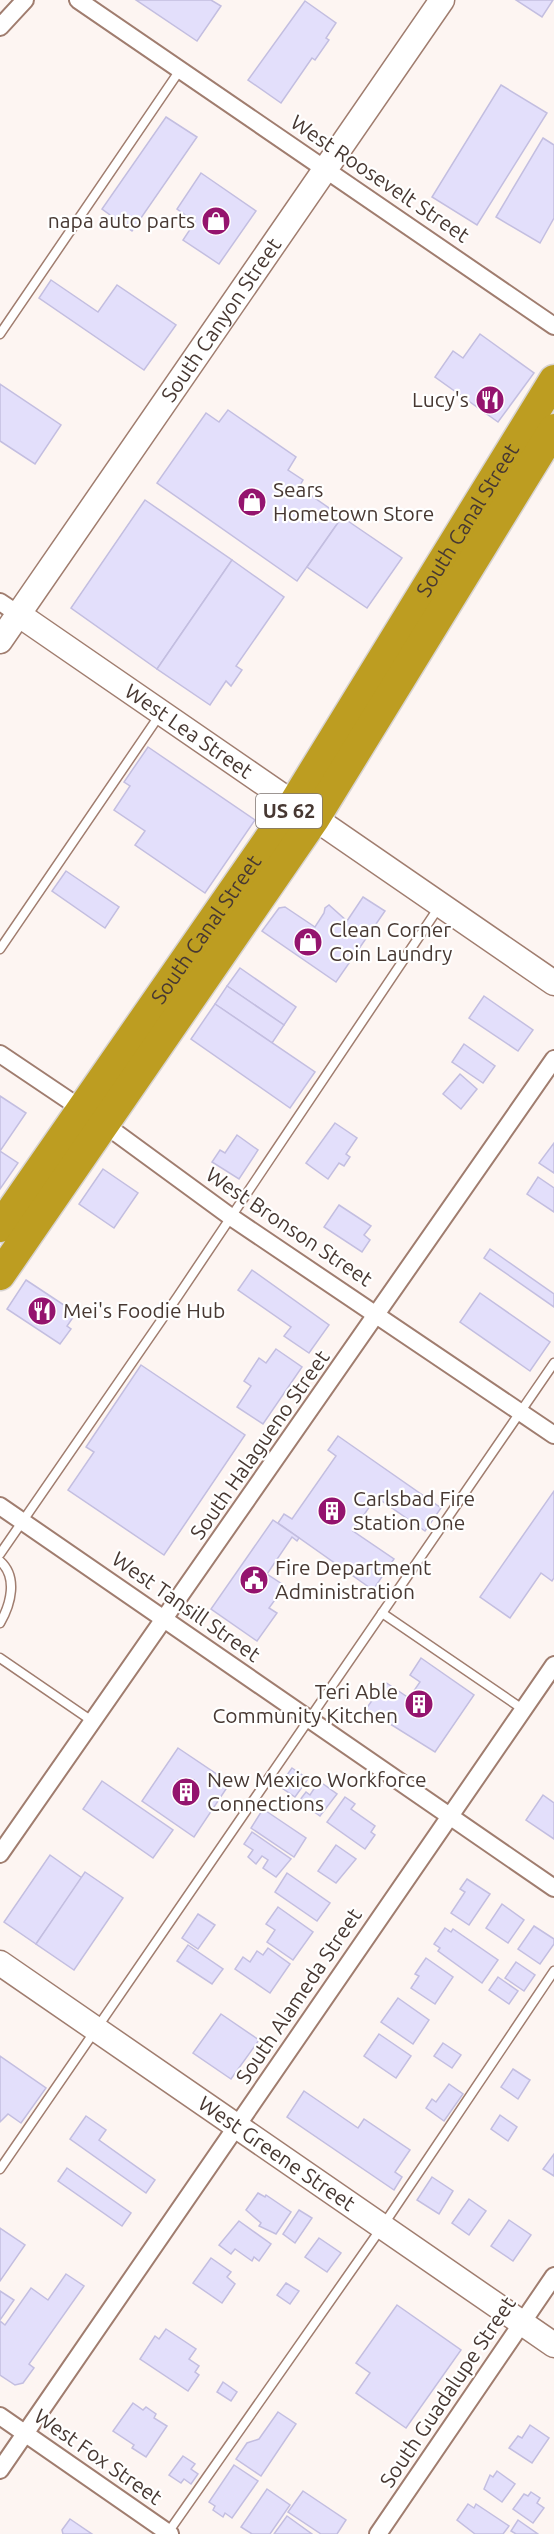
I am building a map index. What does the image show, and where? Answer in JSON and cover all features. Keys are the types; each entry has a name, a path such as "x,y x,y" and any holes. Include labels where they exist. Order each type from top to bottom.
{"highway":[{"name":"South Canal Street","path":"305,810 554,380"},
{"name":"South Canal Street","path":"0,1275 93,1117 305,810 552,437"},
{"name":"South Canal Street","path":"0,1227 93,1117"}],"street":[{"path":"0,27 25,0"},
{"name":"West Roosevelt Street","path":"78,0 554,326"},
{"name":"South Canyon Street","path":"0,641 9,608 325,169 442,0"},
{"name":"West Lea Street","path":"9,608 554,983"},
{"name":"West Bronson Street","path":"0,1054 93,1117 231,1217 554,1435"},
{"name":"South Halagueno Street","path":"0,1854 378,1315 554,1059"},
{"name":"West Tansill Street","path":"0,1506 554,1888"},
{"name":"South Alameda Street","path":"0,2470 554,1665"},
{"name":"West Greene Street","path":"0,1963 554,2345"},
{"name":"South Guadalupe Street","path":"378,2534 554,2276"},
{"name":"West Fox Street","path":"0,2416 168,2534"}],"lane":[{"path":"0,334 180,70"},
{"path":"0,949 161,713"},
{"path":"0,1554 231,1217 441,904"},
{"path":"0,2169 554,1363"},
{"path":"0,1561 8,1568 12,1578 8,1604 0,1623"},
{"path":"382,1612 524,1710"},
{"path":"0,1658 92,1721"},
{"path":"168,2534 382,2227 554,1971"}],"building":[{"path":"136,0 211,0 221,6 197,41"},
{"path":"516,0 553,0 542,17"},
{"path":"305,1 336,23 326,38 329,40 315,60 312,58 281,103 248,80"},
{"path":"501,85 547,113 477,225 432,197"},
{"path":"166,117 197,137 132,231 102,209"},
{"path":"543,138 554,145 554,218 540,243 496,217"},
{"path":"201,173 256,211 219,264 183,240 195,222 177,209"},
{"path":"51,280 98,312 117,285 176,325 144,370 39,298"},
{"name":"Lucy's","path":"480,334 534,373 498,422 435,377 453,351 463,358"},
{"path":"0,384 61,425 35,464 0,441"},
{"name":"Sears Hometown Store","path":"228,410 296,457 288,470 303,480 299,487 342,517 297,581 157,483 206,413 219,422"},
{"path":"145,500 232,560 157,669 71,608"},
{"path":"342,517 402,558 367,608 307,567"},
{"path":"232,560 284,597 236,666 242,670 231,686 226,681 210,705 157,669"},
{"path":"148,747 255,820 205,893 135,845 145,831 114,810 130,786 124,782"},
{"path":"66,871 119,907 105,928 52,891"},
{"path":"363,897 385,911 336,982 262,931 279,908 285,907 315,927 329,905 347,921"},
{"path":"240,968 296,1007 284,1025 227,986"},
{"path":"227,986 284,1025 272,1043 215,1004"},
{"path":"484,996 533,1030 518,1051 469,1018"},
{"path":"215,1004 315,1072 290,1108 191,1039"},
{"path":"464,1044 495,1066 483,1083 452,1062"},
{"path":"460,1074 477,1089 461,1109 443,1094"},
{"path":"0,1096 26,1113 0,1151"},
{"path":"335,1123 357,1138 346,1154 350,1157 344,1166 339,1163 328,1179 306,1163"},
{"path":"237,1135 258,1150 239,1179 212,1162 220,1150 225,1153"},
{"path":"554,1143 554,1173 539,1163"},
{"path":"0,1151 18,1163 0,1189"},
{"path":"103,1169 138,1193 114,1228 79,1204"},
{"path":"538,1177 554,1188 554,1212 527,1194"},
{"path":"339,1205 371,1226 364,1235 370,1240 362,1252 324,1227"},
{"path":"490,1249 554,1294 554,1307 484,1258"},
{"path":"252,1270 329,1325 309,1353 284,1336 291,1327 238,1290"},
{"name":"Mei's Foodie Hub","path":"26,1280 76,1313 67,1326 71,1329 60,1344 7,1309"},
{"path":"480,1293 550,1342 530,1371 460,1322"},
{"path":"276,1349 302,1367 263,1424 237,1407 251,1386 244,1381 259,1358 266,1363"},
{"path":"141,1365 245,1435 164,1555 68,1490 94,1452 86,1447"},
{"name":"Carlsbad Fire Station One","path":"338,1436 441,1508 425,1531 376,1497 353,1531 394,1559 373,1590 278,1523 284,1514 292,1519 336,1456 328,1450"},
{"path":"554,1491 554,1578 552,1581 541,1573 510,1618 480,1597"},
{"name":"Fire Department Administration","path":"273,1520 299,1538 297,1541 292,1537 267,1574 285,1586 269,1608 277,1613 257,1641 211,1609"},
{"name":"Teri Able Community Kitchen","path":"421,1658 474,1695 435,1752 366,1709 385,1682 409,1698 420,1682 410,1675"},
{"name":"New Mexico Workforce Connections","path":"178,1748 230,1783 194,1837 142,1801"},
{"path":"292,1768 308,1779 295,1797 279,1786"},
{"path":"102,1781 173,1830 153,1858 83,1809"},
{"path":"319,1781 337,1794 320,1816 299,1801 306,1792 310,1795"},
{"path":"543,1795 554,1803 554,1839 526,1820"},
{"path":"345,1797 355,1804 351,1809 375,1826 371,1832 375,1835 365,1849 327,1822"},
{"path":"263,1809 306,1838 294,1857 251,1828"},
{"path":"252,1832 291,1859 276,1877 263,1868 268,1860 262,1856 256,1864 248,1857 253,1850 244,1844"},
{"path":"336,1845 356,1859 336,1883 318,1871"},
{"path":"50,1855 82,1878 36,1944 4,1922"},
{"path":"85,1872 123,1898 74,1970 36,1944"},
{"path":"287,1873 330,1903 317,1921 275,1892"},
{"path":"467,1879 490,1894 469,1925 451,1913 465,1892 460,1889"},
{"path":"502,1904 524,1920 508,1943 486,1928"},
{"path":"278,1907 313,1932 293,1960 267,1942 275,1930 266,1924"},
{"path":"198,1914 215,1925 198,1949 182,1938"},
{"path":"534,1926 554,1939 554,1944 540,1964 518,1949"},
{"path":"445,1928 451,1932 453,1929 498,1960 482,1983 438,1951 440,1948 434,1944"},
{"path":"188,1945 223,1969 212,1984 177,1961"},
{"path":"268,1948 290,1964 270,1993 235,1969 243,1957 250,1962 257,1951 263,1955"},
{"path":"426,1958 453,1977 435,2004 411,1988 419,1976 415,1974"},
{"path":"516,1962 535,1975 524,1991 505,1978"},
{"path":"498,1977 518,1991 509,2004 489,1990"},
{"path":"398,1998 429,2020 413,2044 381,2022"},
{"path":"221,2014 259,2040 231,2079 193,2053"},
{"path":"379,2034 411,2056 396,2078 364,2056"},
{"path":"443,2043 461,2055 452,2068 434,2056"},
{"path":"0,2056 46,2088 21,2123 8,2114 0,2122"},
{"path":"513,2069 530,2080 518,2099 501,2087"},
{"path":"449,2084 463,2094 444,2121 426,2108 432,2099 436,2102"},
{"path":"304,2091 358,2128 364,2119 410,2150 395,2172 402,2177 394,2190 287,2117"},
{"path":"500,2115 517,2127 508,2141 491,2129"},
{"path":"86,2116 106,2130 99,2140 155,2180 146,2193 70,2139"},
{"path":"554,2154 554,2176 543,2169"},
{"path":"67,2168 131,2213 122,2226 58,2181"},
{"path":"432,2177 453,2191 439,2214 417,2200"},
{"path":"258,2193 265,2197 266,2195 291,2212 276,2234 259,2226 261,2223 246,2210"},
{"path":"469,2199 486,2211 469,2235 452,2223"},
{"path":"299,2210 312,2218 295,2243 283,2234"},
{"path":"509,2220 531,2235 513,2261 491,2246"},
{"path":"239,2221 271,2244 259,2261 254,2257 252,2261 235,2249 231,2254 219,2245"},
{"path":"0,2228 25,2245 0,2281"},
{"path":"319,2238 341,2253 327,2272 305,2257"},
{"path":"211,2258 231,2272 227,2277 235,2284 222,2303 193,2283"},
{"path":"66,2274 84,2286 29,2364 34,2368 23,2383 15,2385 0,2375 0,2321 5,2325 31,2288 48,2300"},
{"path":"286,2283 299,2291 290,2304 277,2295"},
{"path":"0,2291 14,2300 0,2320"},
{"path":"397,2305 461,2350 406,2428 356,2393 370,2373 356,2363"},
{"path":"166,2329 196,2349 189,2359 199,2366 195,2372 199,2375 188,2391 140,2359 155,2336 159,2339"},
{"path":"223,2382 237,2392 231,2401 217,2392"},
{"path":"133,2403 143,2410 146,2407 156,2414 154,2418 167,2426 146,2457 132,2448 134,2445 113,2431"},
{"path":"278,2412 296,2424 261,2476 236,2459 247,2443 259,2439"},
{"path":"530,2425 549,2438 532,2463 509,2448 518,2436 522,2438"},
{"path":"183,2456 195,2464 191,2469 198,2474 191,2484 184,2479 181,2483 169,2475"},
{"path":"234,2465 258,2481 232,2518 225,2513 223,2517 213,2510 215,2506 209,2502"},
{"path":"497,2471 515,2484 502,2502 484,2489 490,2475 493,2477"},
{"path":"267,2489 290,2505 270,2534 252,2534 241,2527"},
{"path":"303,2491 346,2520 337,2534 321,2534 288,2512"},
{"path":"531,2492 540,2498 537,2503 544,2508 533,2523 513,2509 524,2494 528,2496"},
{"path":"468,2504 474,2508 476,2504 509,2526 503,2534 475,2534 457,2520"},
{"path":"287,2516 312,2534 274,2534"},
{"path":"70,2519 92,2534 63,2534 62,2530"},
{"path":"518,2520 538,2534 516,2534 511,2531"}],"place":[{"name":"napa auto parts","path":"216,221"},
{"name":"Lucy's","path":"490,400"},
{"name":"Sears Hometown Store","path":"252,502"},
{"name":"Clean Corner Coin Laundry","path":"308,942"},
{"name":"Mei's Foodie Hub","path":"42,1311"},
{"name":"Carlsbad Fire Station One","path":"332,1511"},
{"name":"Fire Department Administration","path":"254,1580"},
{"name":"Teri Able Community Kitchen","path":"419,1704"},
{"name":"New Mexico Workforce Connections","path":"186,1792"}]}
